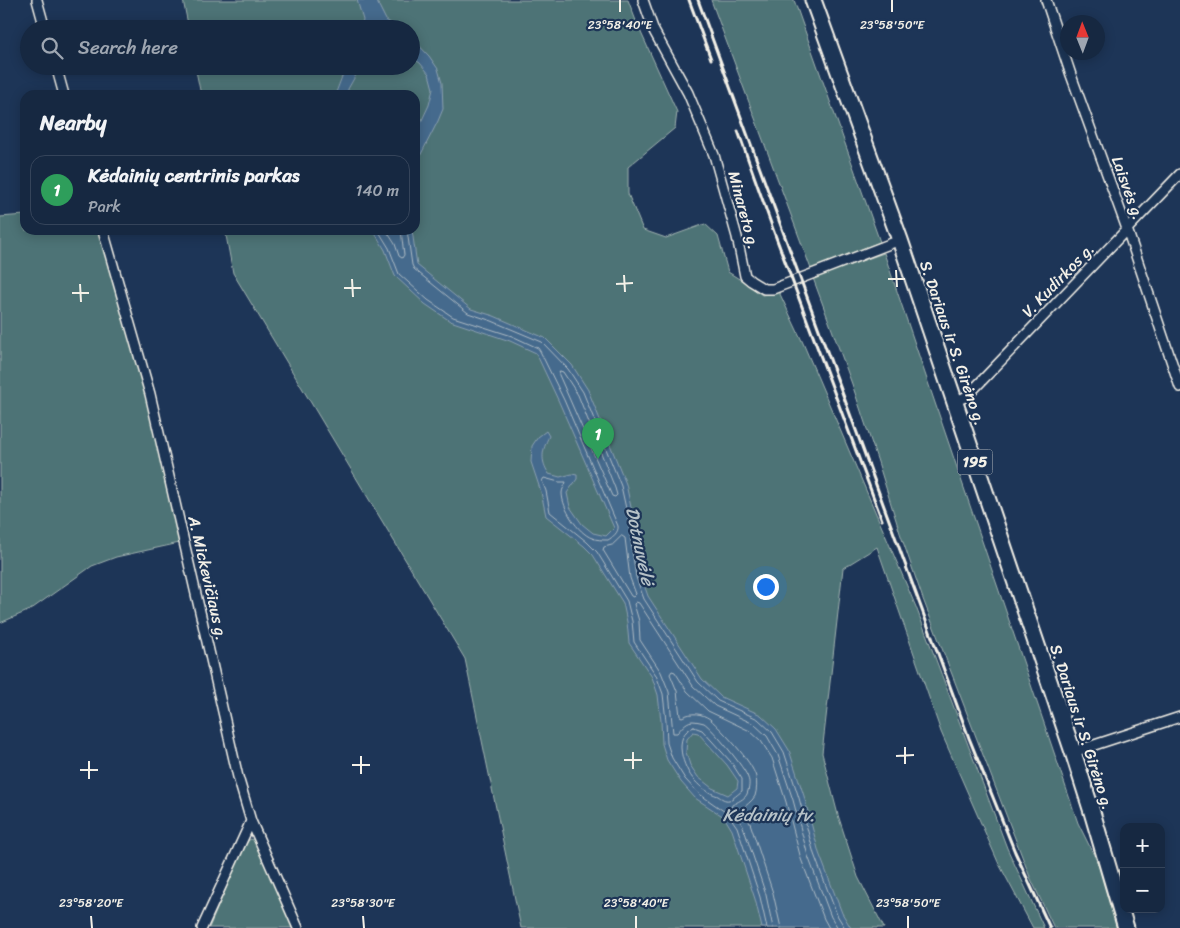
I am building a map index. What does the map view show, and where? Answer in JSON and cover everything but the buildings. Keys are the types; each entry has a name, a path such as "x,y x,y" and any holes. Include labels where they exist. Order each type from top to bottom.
{"main road":[{"name":"S. Dariaus ir S. Girėno g.","path":"813,0 900,240 1073,752 1126,928"}],"street":[{"path":"37,0 43,20"},
{"name":"Minareto g.","path":"643,0 654,31 688,93 714,155 737,237 745,276 764,289 773,288 900,240"},
{"name":"Laisvės g.","path":"1046,0 1127,229 1180,387"},
{"path":"58,75 63,90"},
{"name":"V. Kudirkos g.","path":"954,402 970,393 1180,174"},
{"name":"A. Mickevičiaus g.","path":"104,235 150,394 238,777 251,821 298,928"},
{"path":"1073,752 1180,716"},
{"path":"202,928 251,821"}],"green space":[{"path":"183,0 628,0 677,112 675,128 628,167 628,194 643,230 666,238 705,224 718,236 728,272 762,295 779,292 803,343 916,607 1007,848 1044,928 1033,928 998,862 941,732 877,547 843,568 822,753 838,815 858,877 884,928 521,928 465,659 233,273 226,235 420,235 420,90 200,90 197,75 420,75 420,20 187,20"},
{"path":"711,0 794,0 880,242 811,269"},
{"path":"20,215 20,235 103,235 184,542 116,557 92,566 30,610 0,623 0,217"},
{"path":"884,253 1078,823 1098,863 1117,928 1054,928 1030,877 923,599 900,533 852,384 813,278"},
{"path":"251,839 258,845 293,928 209,928 244,846"}],"water":[{"path":"357,0 376,0 386,20 363,20"},
{"path":"420,46 438,69 442,83 443,109 420,156 420,124 429,105 433,89 429,74 420,63"},
{"path":"343,75 356,75 348,90 337,90"},
{"name":"Kėdainių tv.","path":"376,235 413,235 417,265 471,309 494,316 545,338 572,365 588,390 626,484 641,576 648,596 702,679 721,697 761,715 776,729 789,750 804,796 819,853 842,913 851,928 762,928 755,899 732,830 724,817 695,798 681,782 667,760 662,744 658,695 652,677 629,643 623,603 593,555 546,516 541,492 531,462 532,446 538,437 546,431 549,436 543,460 549,474 560,477 572,474 577,475 577,479 567,493 570,507 582,524 593,533 606,536 614,528 536,353 510,341 450,321 425,304 395,276 385,250","holes":["693,732 698,733 727,765 738,781 737,788 728,795 712,788 698,777 690,765 686,752 687,739"]}],"railway":[{"path":"689,0 711,59"},
{"path":"698,0 969,738 1015,852 1050,928"},
{"path":"738,131 882,520"}],"place":[{"name":"Kėdainių centrinis parkas","path":"598,459"}],"water label":[{"name":"Dotnuvėlė","path":"640,546"}]}
